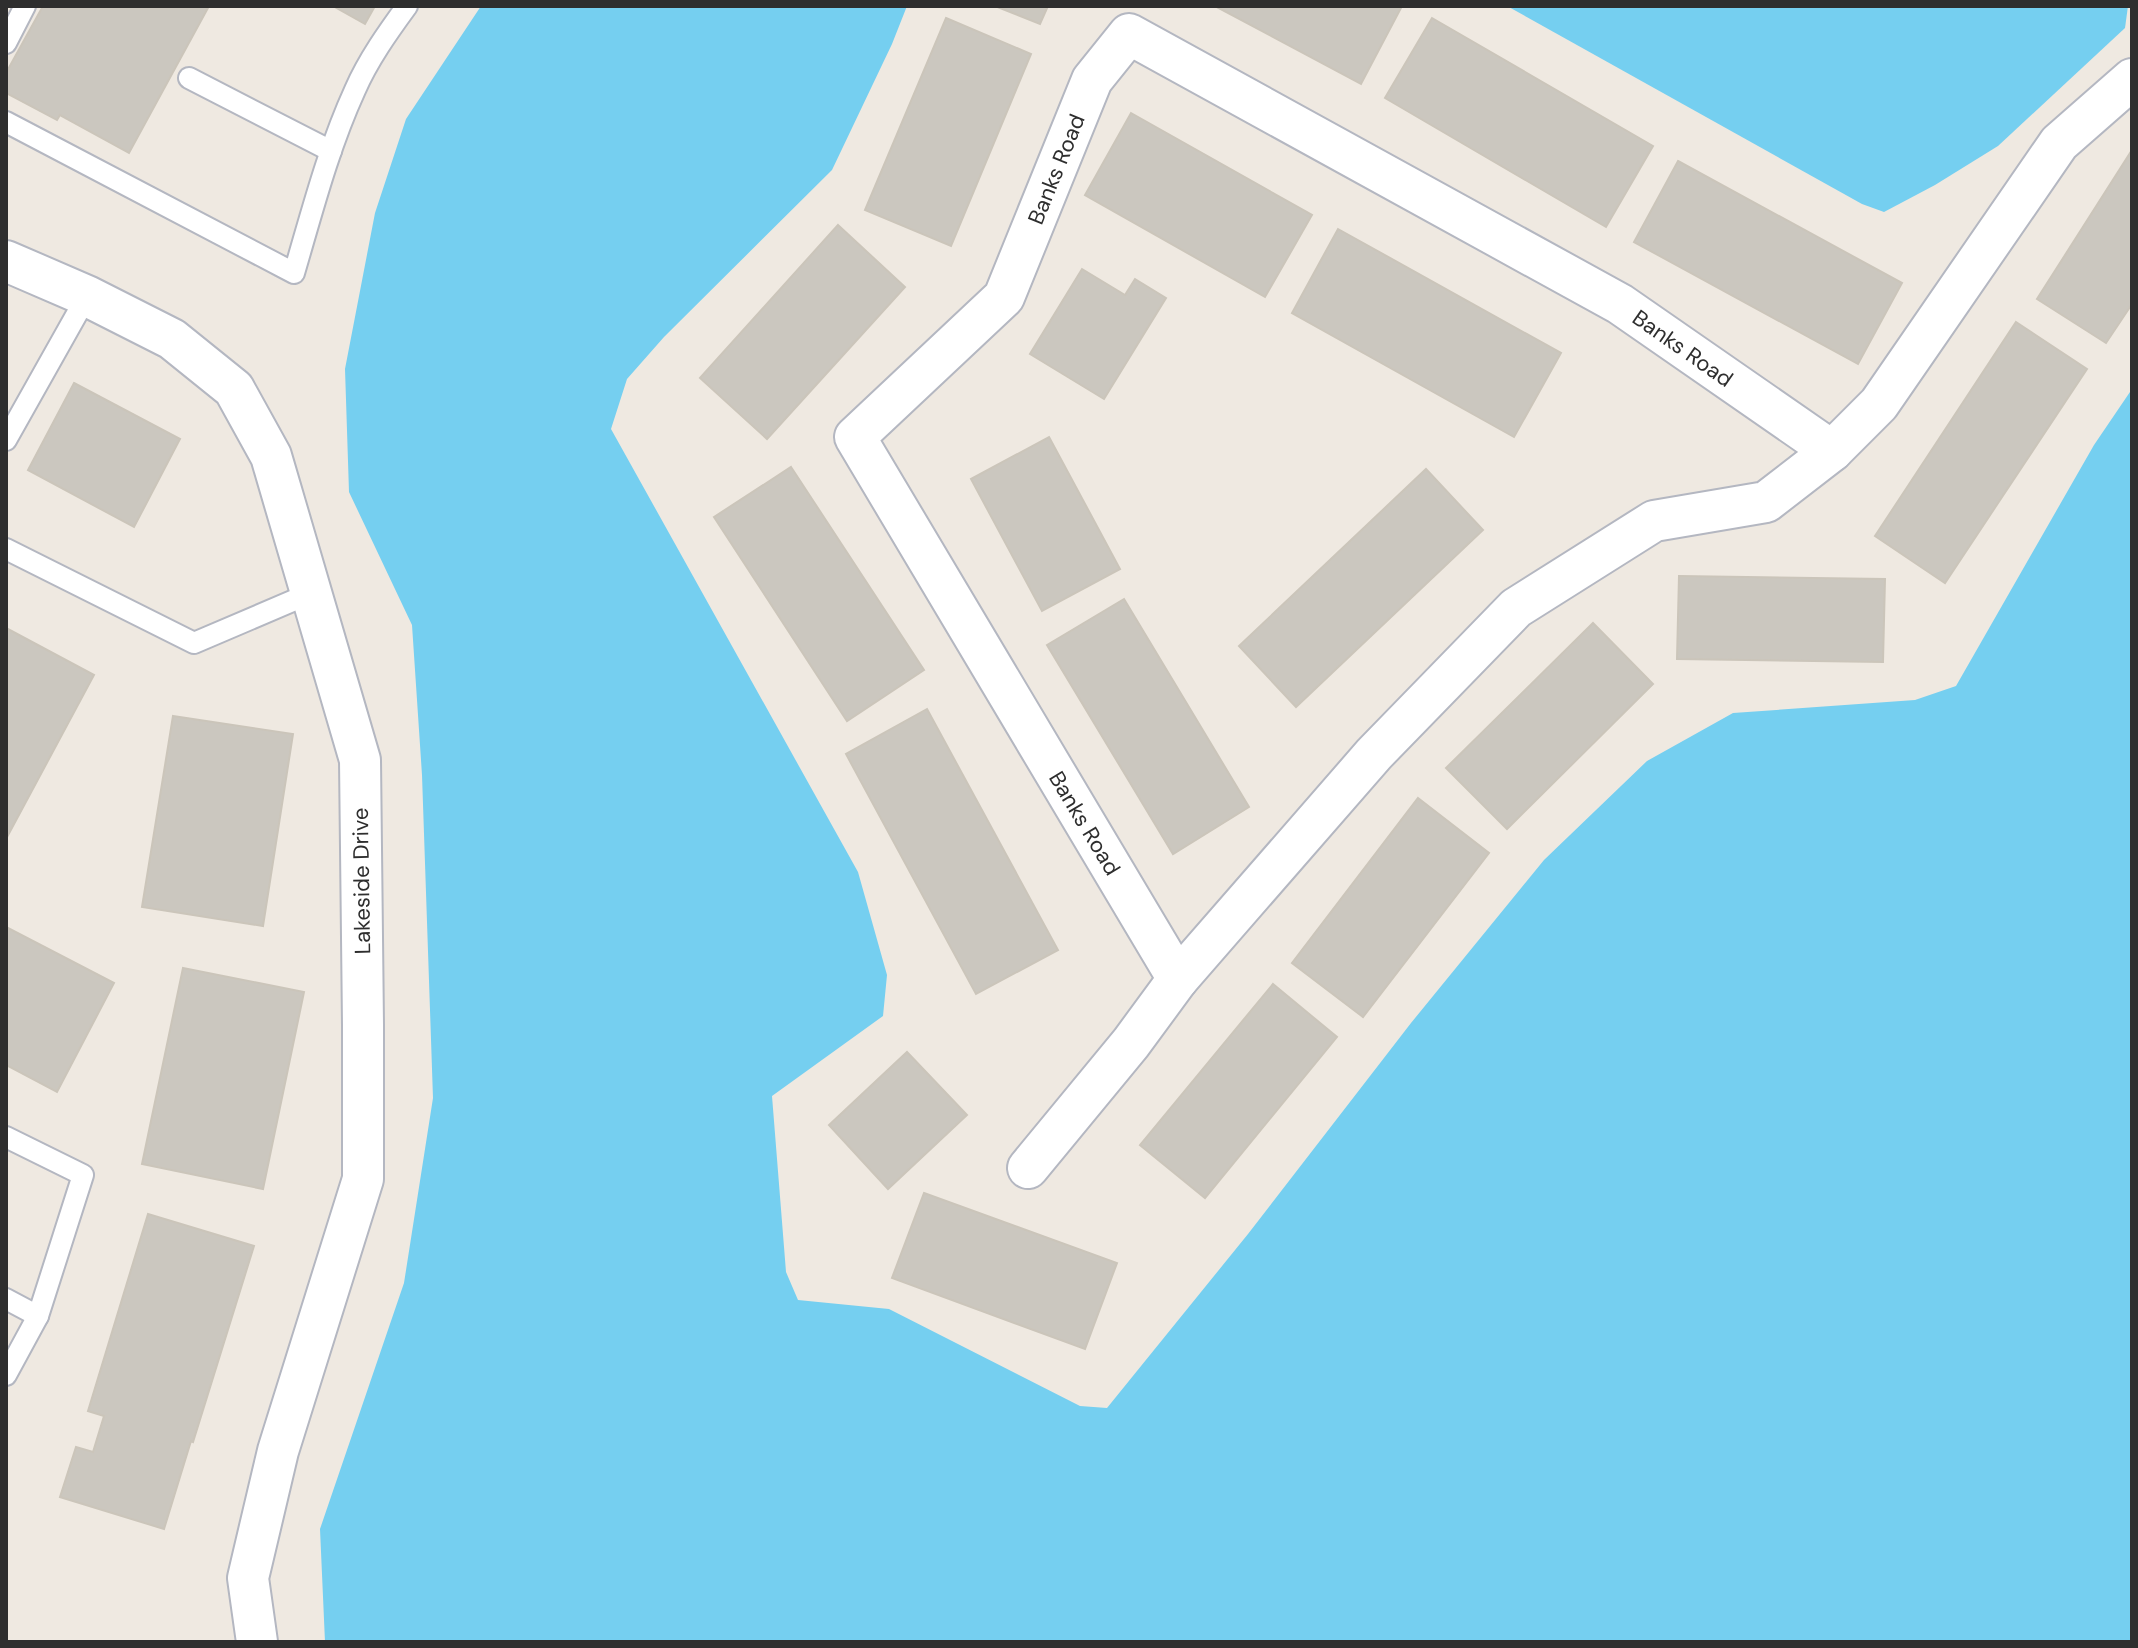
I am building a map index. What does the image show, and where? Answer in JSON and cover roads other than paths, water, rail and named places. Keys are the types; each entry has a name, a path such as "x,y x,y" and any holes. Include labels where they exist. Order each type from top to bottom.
{"street":[{"name":"Banks Road","path":"1178,979 855,437 1004,297 1092,80 1129,34 1620,304 1832,451"},
{"path":"1028,1168 1131,1043 1178,979 1374,754 1516,608 1654,521 1766,502 1832,451 1879,404 2059,143 2132,79"},
{"name":"Lakeside Drive","path":"6,261 87,296 172,339 234,389 271,456 360,760 363,1179 278,1451 248,1578 257,1642"}],"lane":[{"path":"6,43 25,6"},
{"path":"6,122 294,273 331,151 355,88 407,6"},
{"path":"189,78 331,151"},
{"path":"6,440 87,296"},
{"path":"6,549 194,643 311,593"},
{"path":"6,1137 83,1175 38,1316 6,1375"},
{"path":"6,1299 38,1316"}],"water":[{"path":"481,6 907,6 832,170 664,337 627,379 611,429 858,872 887,975 883,1016 772,1096 786,1272 798,1300 889,1309 1080,1406 1107,1408 1544,860 1647,761 1733,713 1915,700 1956,686 2094,445 2132,389 2132,1642 325,1642 320,1529 404,1283 433,1098 422,775 412,625 349,492 345,369 375,213 406,119"},
{"path":"1507,6 2128,6 2125,28 1998,146 1884,212 1862,204"}]}
